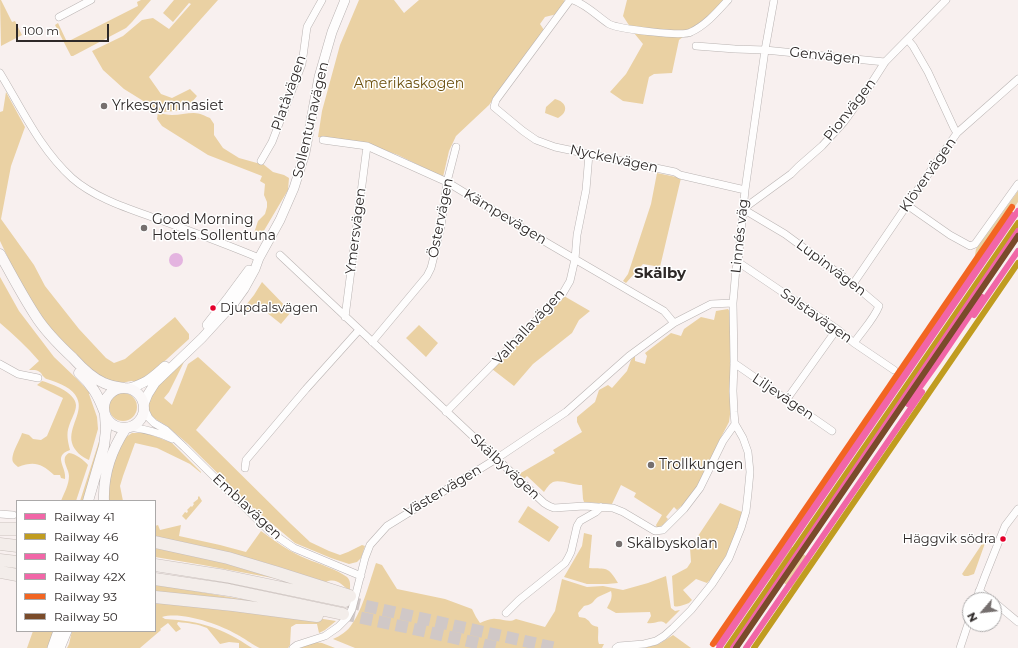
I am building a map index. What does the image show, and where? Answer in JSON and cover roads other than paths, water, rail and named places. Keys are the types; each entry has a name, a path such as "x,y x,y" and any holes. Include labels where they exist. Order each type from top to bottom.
{"highway":[{"path":"0,528 16,529"},
{"path":"156,542 228,558 278,573 349,599 225,576 156,565"},
{"path":"0,544 16,546"},
{"path":"0,560 16,562"},
{"path":"0,572 16,575"},
{"path":"156,579 229,590 341,616 156,597"}],"main road":[{"path":"0,254 35,316 54,340 90,375 103,383 134,390 140,396 144,406 144,413 137,424 128,428 120,428 109,421 97,394 90,383 64,359 32,322 0,266"},
{"path":"88,500 104,446 106,430 105,404 107,398 117,389 127,388"},
{"path":"104,500 105,480 110,463 118,441 128,428"}],"street":[{"path":"59,17 91,0"},
{"name":"Platåvägen","path":"261,162 272,142 302,64 307,27 322,0"},
{"name":"Sollentunavägen","path":"127,388 140,385 148,381 204,328 259,258 280,220 294,188 305,153 319,77 332,32 345,0"},
{"name":"Nyckelvägen","path":"570,0 496,100 494,107 536,140 557,147 675,172 680,175 745,190"},
{"path":"573,0 581,3 610,24 624,28 657,33 690,34 708,21 728,0"},
{"name":"Linnés väg","path":"616,648 619,646 644,644 656,641 678,624 712,584 729,558 746,511 750,472 748,452 736,424 733,391 733,303 745,190 765,50 774,0"},
{"name":"Pionvägen","path":"744,209 791,174 822,146 844,122 885,62 946,0"},
{"path":"908,40 914,46 928,72 957,133"},
{"path":"696,46 765,50"},
{"name":"Genvägen","path":"765,50 885,62"},
{"path":"0,73 43,144 54,159 72,178 80,184 114,203 259,258"},
{"name":"Klövervägen","path":"853,284 957,133 1018,79"},
{"name":"Kämpevägen","path":"323,140 367,146 447,182 664,311 674,323"},
{"name":"Ymersvägen","path":"345,317 367,146"},
{"name":"Östervägen","path":"372,342 427,276 432,263 441,226 447,182 456,147"},
{"name":"Valhallavägen","path":"446,412 563,294 570,281 575,259 577,235 586,190 588,154"},
{"path":"907,205 950,235 970,246 975,244 1018,184"},
{"name":"Lupinvägen","path":"744,209 786,234 853,284 879,306 854,343"},
{"name":"Skälbyvägen","path":"280,255 496,459 544,503 554,508 584,506 613,508 623,512 655,531 663,530 684,509 700,488 723,441 736,424"},
{"name":"Sollentunavägen","path":"144,406 148,394 155,383 202,338 234,303 256,269 259,258"},
{"name":"Salstavägen","path":"738,262 837,329 854,343 894,370"},
{"name":"Västervägen","path":"293,648 297,645 325,636 338,627 347,618 352,609 365,558 370,545 387,526 496,459 566,412 629,356 674,323 711,304 733,303"},
{"path":"787,399 837,329"},
{"path":"245,468 246,460 306,389 359,330"},
{"name":"Liljevägen","path":"734,363 832,430"},
{"path":"0,364 18,374 38,378"},
{"name":"Emblavägen","path":"144,406 147,415 184,447 269,531 294,548 361,576"},
{"name":"Emblavägen","path":"128,428 144,429 156,432 171,438 184,447"},
{"path":"506,613 568,558 571,552 577,526 580,521 596,512 601,507"},
{"path":"979,591 1005,526 1018,508"},
{"path":"0,514 13,515"},
{"path":"1002,609 1018,622"},
{"path":"52,648 58,632"},
{"path":"60,648 67,632"},
{"path":"960,648 965,632"}],"tunnel":[{"path":"348,602 556,648"},
{"path":"343,614 499,648"}],"rail line":[{"name":"93","path":"713,644 1012,207"},
{"name":"41","path":"719,648 1018,211"},
{"name":"42X","path":"719,644 1012,215"},
{"name":"46","path":"727,648 1018,223"},
{"name":"40","path":"733,648 1018,231"},
{"name":"50","path":"736,648 1018,236"},
{"name":"41","path":"974,315 1018,251"},
{"name":"46","path":"754,648 1018,263"},
{"name":"41","path":"908,404 982,297"},
{"name":"41","path":"746,648 922,392"}],"place":[{"name":"Yrkesgymnasiet","path":"104,106"},
{"name":"Good Morning Hotels Sollentuna","path":"144,228"},
{"name":"Djupdalsvägen","path":"213,308"},
{"name":"Trollkungen","path":"651,465"},
{"name":"Häggvik södra","path":"1003,539"},
{"name":"Skälbyskolan","path":"619,544"}],"district":[{"name":"Skälby","path":"660,274"}],"park label":[{"name":"Amerikaskogen","path":"409,84"}]}
